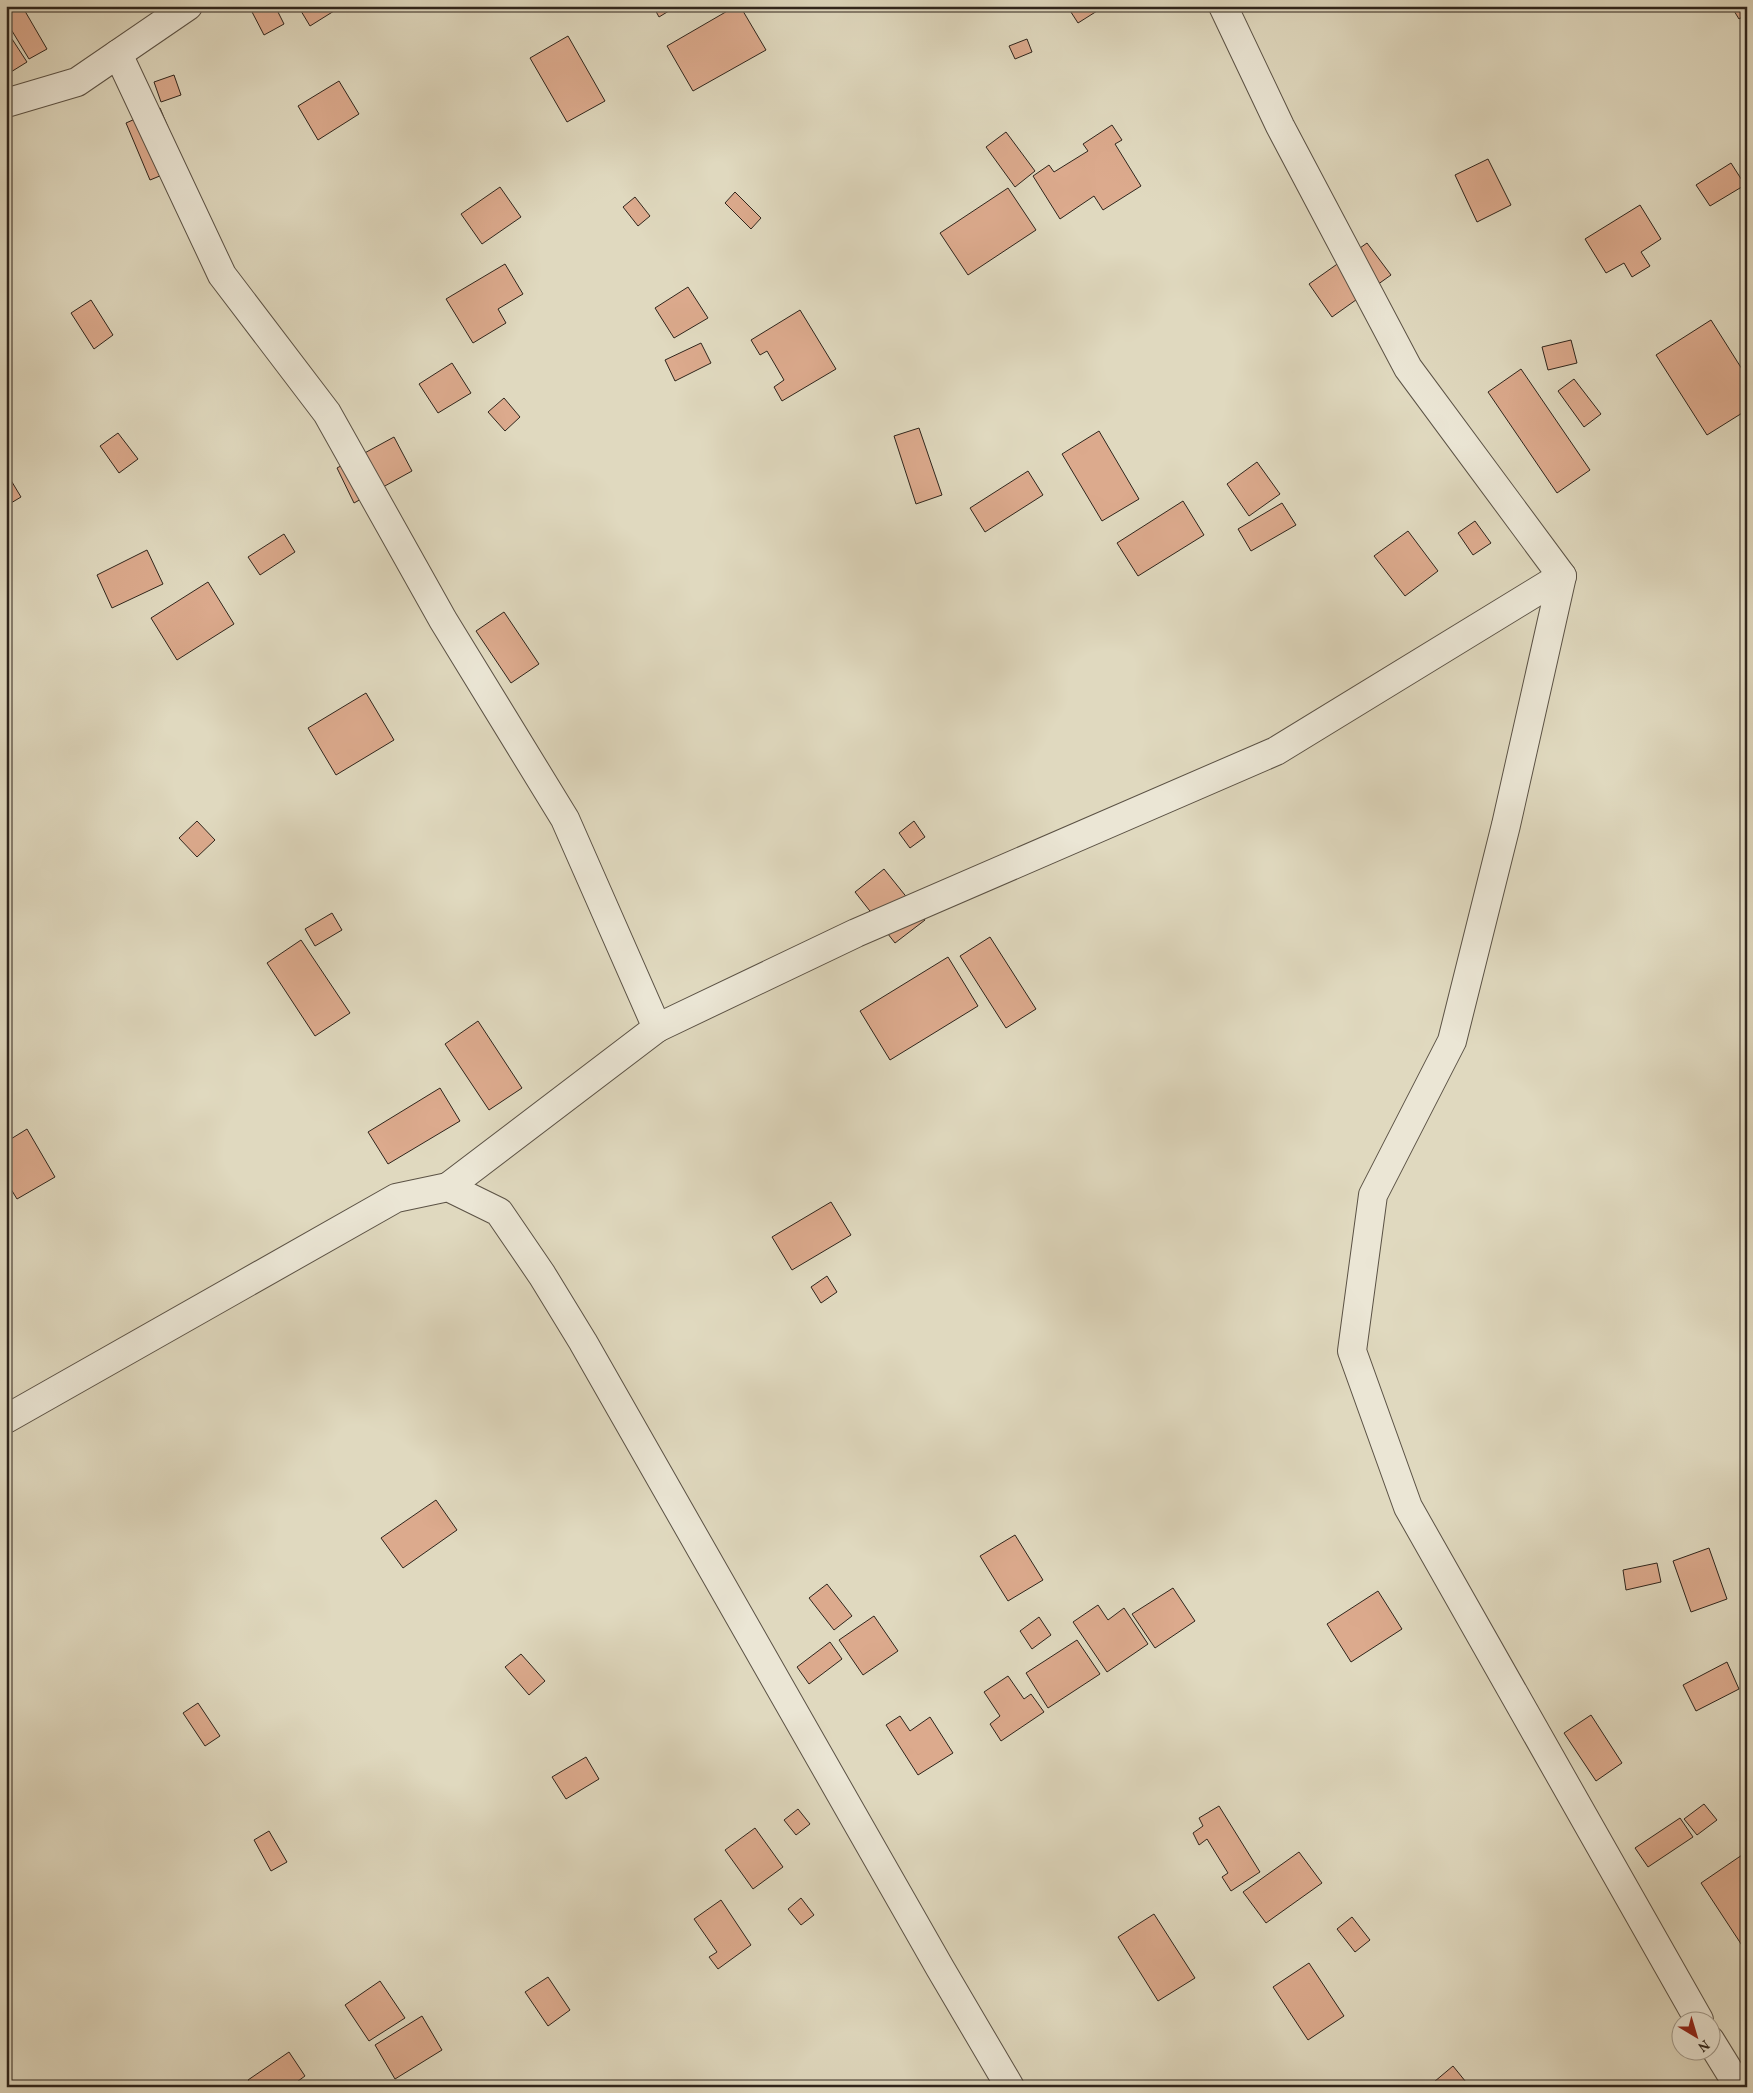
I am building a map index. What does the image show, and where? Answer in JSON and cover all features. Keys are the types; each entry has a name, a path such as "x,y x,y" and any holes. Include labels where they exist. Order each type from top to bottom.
{"street":[{"path":"6,103 77,82 188,6"},
{"path":"1223,6 1280,126 1408,368 1562,576 1506,825 1452,1041 1373,1196 1352,1351 1408,1507 1693,2010"},
{"path":"118,54 222,275 328,413 443,620 565,819 657,1028"},
{"path":"6,1418 396,1198 448,1186 657,1028 856,933 1276,751 1562,576"},
{"path":"448,1186 499,1212 542,1275 583,1342 940,1968 1010,2087"},
{"path":"1720,2056 1739,2087"}],"building":[{"path":"6,6 22,6 47,49 29,59 6,21"},
{"path":"258,6 275,6 284,24 264,35 251,10"},
{"path":"298,6 342,6 310,26"},
{"path":"653,6 677,6 659,17"},
{"path":"736,6 740,6 766,50 693,91 667,46"},
{"path":"1067,6 1105,6 1078,23"},
{"path":"1731,6 1747,6 1747,14 1739,19"},
{"path":"568,36 605,101 567,122 530,58"},
{"path":"12,39 27,62 6,75 6,42"},
{"path":"1027,39 1032,52 1015,59 1009,46"},
{"path":"174,75 181,95 161,102 154,82"},
{"path":"339,81 359,114 318,140 298,106"},
{"path":"160,108 184,166 150,180 126,123"},
{"path":"1112,125 1122,140 1115,144 1141,186 1103,210 1094,196 1060,219 1033,176 1049,165 1054,172 1088,151 1083,144"},
{"path":"1006,132 1035,171 1015,187 986,147"},
{"path":"1488,159 1511,205 1477,222 1455,175"},
{"path":"1731,163 1745,185 1710,206 1696,185"},
{"path":"500,187 521,217 482,244 461,214"},
{"path":"1008,188 1036,230 968,275 940,233"},
{"path":"735,192 761,218 751,229 725,203"},
{"path":"635,197 650,216 638,226 623,207"},
{"path":"1640,205 1661,239 1641,252 1650,266 1632,277 1624,263 1606,273 1585,239"},
{"path":"1367,243 1391,275 1332,317 1309,284"},
{"path":"505,264 523,294 498,309 506,323 473,343 446,299"},
{"path":"688,287 708,318 674,338 655,308"},
{"path":"91,300 113,335 94,349 71,313"},
{"path":"800,310 836,369 782,401 774,387 784,380 767,351 760,355 751,340"},
{"path":"1711,320 1747,377 1747,410 1707,435 1656,355"},
{"path":"1571,340 1577,363 1548,370 1542,347"},
{"path":"701,343 711,363 675,381 665,360"},
{"path":"452,363 471,393 438,413 419,384"},
{"path":"1521,369 1590,470 1557,493 1488,392"},
{"path":"1574,379 1601,414 1584,427 1558,391"},
{"path":"504,398 520,417 505,431 488,412"},
{"path":"919,428 942,495 916,504 894,436"},
{"path":"1099,431 1139,499 1102,521 1062,454"},
{"path":"118,433 138,459 119,473 100,446"},
{"path":"394,437 412,471 354,503 337,468"},
{"path":"1257,462 1280,494 1249,516 1227,484"},
{"path":"1028,471 1043,495 985,532 970,508"},
{"path":"6,472 21,497 6,506"},
{"path":"1183,501 1204,535 1138,576 1117,543"},
{"path":"1282,503 1296,525 1251,551 1238,529"},
{"path":"1475,521 1491,543 1473,555 1458,533"},
{"path":"1408,531 1438,571 1405,596 1374,556"},
{"path":"284,534 295,552 260,575 248,557"},
{"path":"147,550 163,584 112,608 97,575"},
{"path":"208,582 234,624 177,660 151,618"},
{"path":"504,612 539,664 511,683 476,631"},
{"path":"366,693 394,740 336,775 308,728"},
{"path":"197,821 215,840 197,857 179,838"},
{"path":"914,821 925,837 910,848 899,833"},
{"path":"884,869 925,920 895,943 855,892"},
{"path":"332,913 342,930 315,946 305,929"},
{"path":"990,937 1036,1009 1006,1028 960,956"},
{"path":"301,940 350,1013 315,1036 267,963"},
{"path":"948,957 978,1006 890,1060 860,1011"},
{"path":"478,1021 522,1088 489,1110 445,1044"},
{"path":"440,1088 460,1121 388,1164 368,1132"},
{"path":"27,1129 55,1177 17,1199 6,1181 6,1142"},
{"path":"831,1202 851,1235 792,1270 772,1237"},
{"path":"827,1276 837,1292 821,1303 811,1287"},
{"path":"436,1500 457,1530 403,1568 381,1538"},
{"path":"1015,1535 1043,1580 1008,1601 980,1556"},
{"path":"1709,1548 1727,1599 1691,1612 1673,1561"},
{"path":"1657,1563 1661,1582 1626,1590 1623,1570"},
{"path":"827,1584 852,1616 834,1630 809,1598"},
{"path":"1173,1588 1195,1621 1155,1648 1132,1614"},
{"path":"1378,1591 1402,1629 1351,1662 1327,1624"},
{"path":"1098,1605 1108,1620 1124,1608 1148,1644 1107,1672 1073,1622"},
{"path":"874,1616 898,1651 863,1675 839,1640"},
{"path":"1039,1617 1051,1635 1032,1649 1020,1631"},
{"path":"1077,1640 1100,1674 1048,1708 1026,1673"},
{"path":"830,1642 842,1659 809,1684 797,1667"},
{"path":"521,1654 545,1681 529,1695 505,1667"},
{"path":"1727,1662 1739,1689 1696,1711 1683,1685"},
{"path":"1008,1676 1024,1699 1031,1694 1044,1712 1001,1741 990,1724 1000,1716 984,1692"},
{"path":"198,1703 220,1736 205,1746 183,1713"},
{"path":"1591,1715 1622,1763 1596,1781 1564,1733"},
{"path":"900,1716 910,1731 930,1717 953,1753 918,1775 886,1725"},
{"path":"586,1757 599,1779 566,1799 552,1777"},
{"path":"1704,1804 1717,1820 1697,1835 1684,1819"},
{"path":"1219,1806 1260,1872 1231,1891 1222,1877 1228,1873 1207,1839 1199,1845 1193,1833 1203,1826 1199,1818"},
{"path":"798,1809 810,1824 796,1835 784,1820"},
{"path":"1680,1818 1693,1837 1648,1867 1635,1848"},
{"path":"755,1828 783,1867 753,1889 725,1850"},
{"path":"269,1831 287,1862 271,1871 254,1840"},
{"path":"1299,1852 1322,1883 1266,1923 1243,1892"},
{"path":"1742,1855 1747,1862 1747,1953 1701,1883"},
{"path":"801,1898 814,1915 801,1925 788,1909"},
{"path":"721,1900 751,1945 718,1969 709,1957 717,1952 694,1919"},
{"path":"1154,1914 1195,1978 1158,2001 1118,1937"},
{"path":"1352,1917 1370,1940 1355,1952 1337,1929"},
{"path":"1309,1963 1344,2016 1308,2040 1273,1987"},
{"path":"548,1977 570,2010 548,2026 525,1992"},
{"path":"380,1981 405,2018 369,2041 345,2005"},
{"path":"422,2016 442,2050 395,2079 375,2045"},
{"path":"289,2052 305,2076 290,2087 253,2087 248,2080"},
{"path":"1453,2066 1470,2087 1428,2087"}]}
